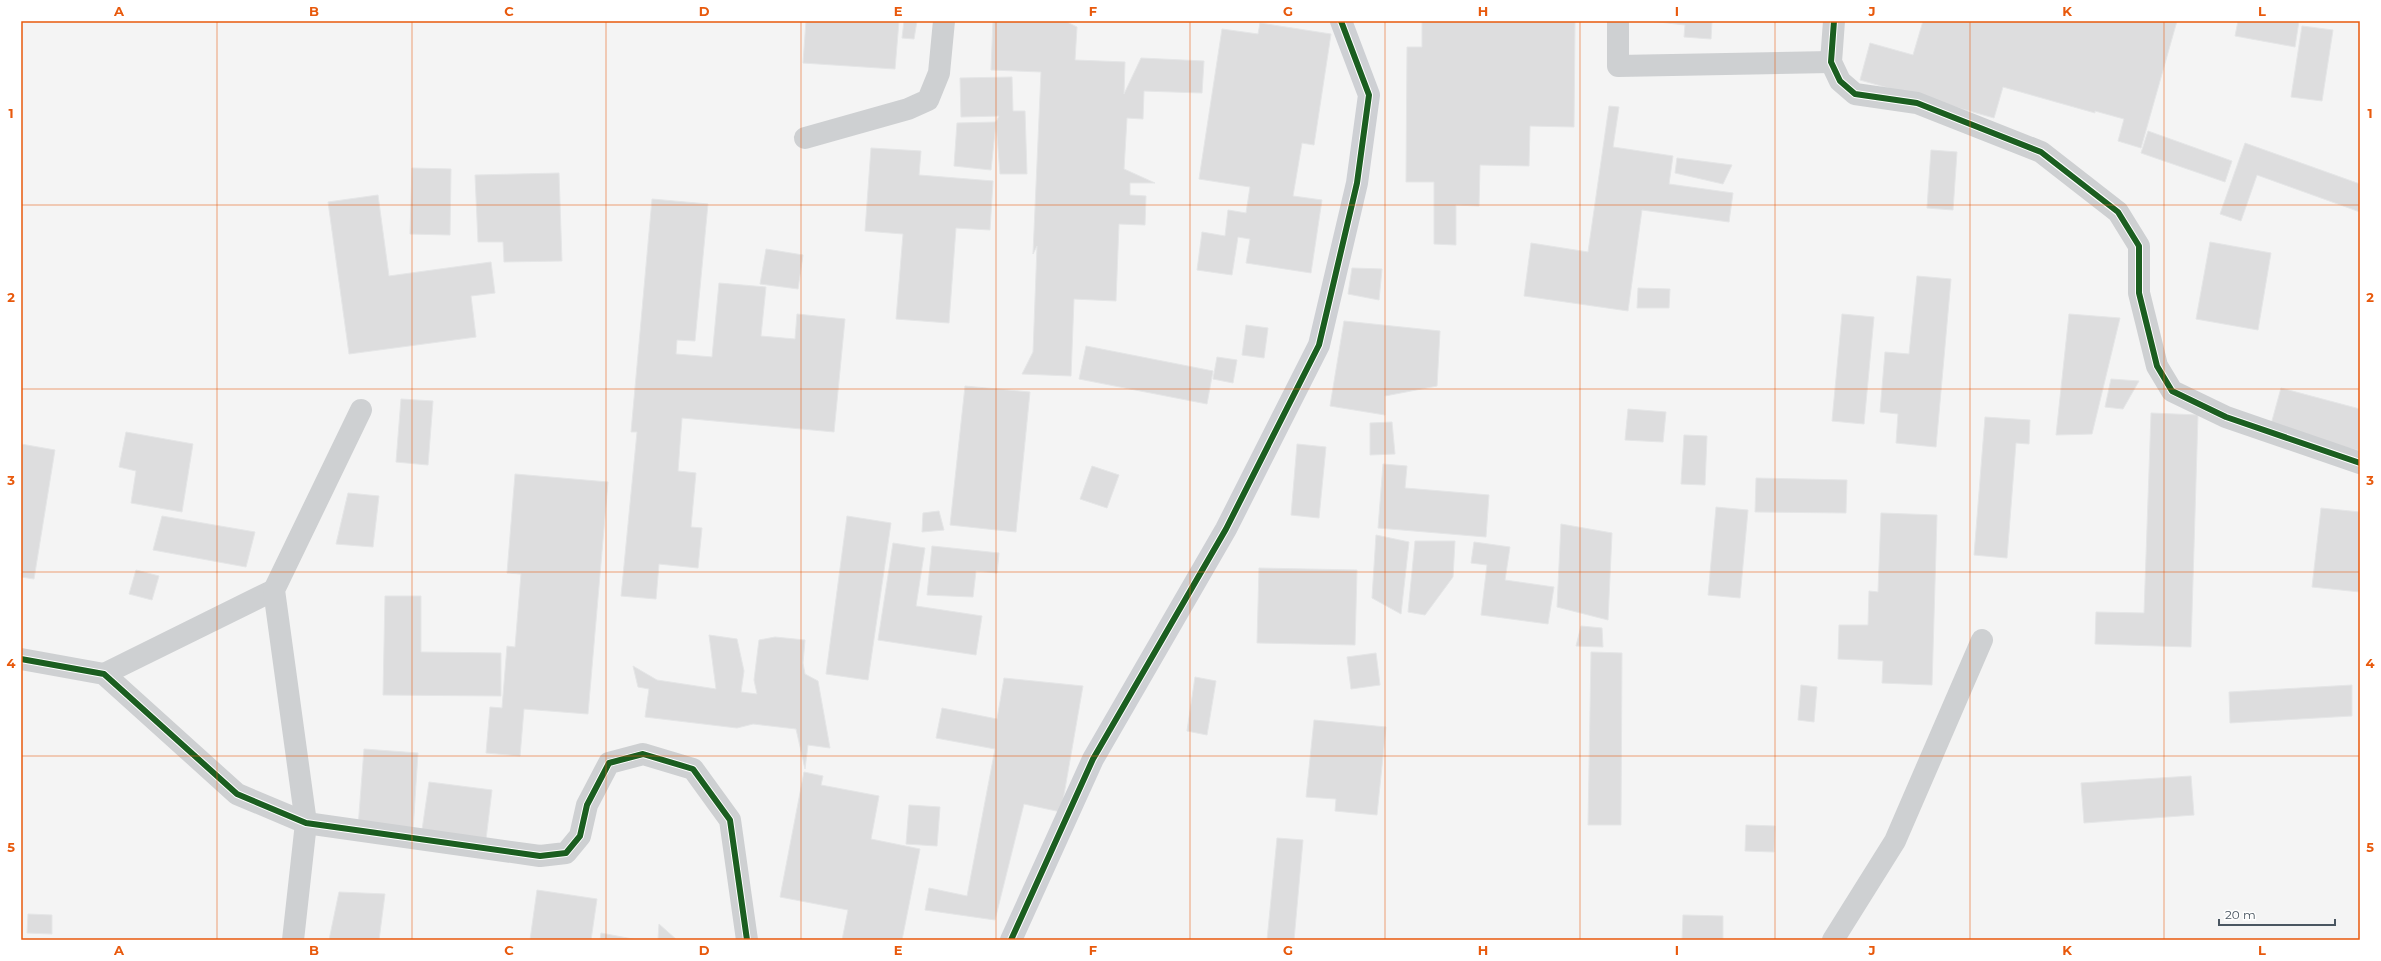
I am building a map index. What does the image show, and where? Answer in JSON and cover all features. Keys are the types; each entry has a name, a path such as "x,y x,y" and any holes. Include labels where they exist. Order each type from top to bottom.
{"street":[{"path":"805,138 908,109 928,100 940,73 944,21"},
{"path":"1011,940 1093,759 1226,529 1319,345 1357,184 1369,95 1341,21"},
{"path":"1618,21 1618,66 1831,62"},
{"path":"1834,21 1831,62 1840,81 1855,94 1917,103 2041,152 2118,212 2139,246 2139,293 2157,366 2172,391 2226,417 2360,463"},
{"path":"293,940 306,823 274,590 361,410"},
{"path":"104,674 274,590"},
{"path":"1833,940 1895,841 1982,640"},
{"path":"21,658 104,674 238,794 306,823 540,856 566,853 580,836 587,805 609,763 643,754 693,769 730,820 747,940"}],"building":[{"path":"806,21 899,21 895,69 803,63"},
{"path":"904,21 917,21 914,39 902,38"},
{"path":"993,21 1065,21 1077,27 1075,60 1125,62 1124,94 1141,58 1204,61 1202,93 1144,91 1143,119 1127,118 1124,169 1155,183 1130,183 1130,195 1146,196 1145,225 1119,224 1116,301 1074,299 1071,376 1022,374 1033,352 1037,246 1033,254 1041,72 991,70"},
{"path":"1422,21 1575,21 1574,127 1530,126 1529,166 1480,165 1479,206 1456,205 1456,245 1434,244 1434,182 1406,182 1407,47 1422,47"},
{"path":"1650,21 1712,21 1711,39 1684,37 1685,25"},
{"path":"1923,21 2177,21 2141,148 2118,141 2124,119 2095,111 2095,113 2003,87 1994,118 1860,80 1870,43 1913,55"},
{"path":"2238,21 2299,21 2295,47 2235,36"},
{"path":"1260,23 1331,34 1314,145 1302,143 1293,196 1322,200 1311,273 1246,263 1250,239 1238,237 1232,275 1197,270 1202,232 1225,236 1228,210 1246,213 1250,187 1199,179 1222,29 1258,34"},
{"path":"2302,26 2333,30 2322,101 2291,97"},
{"path":"1012,77 1013,111 1025,111 1027,174 1000,174 996,122 999,116 961,117 960,78"},
{"path":"1609,106 1619,107 1613,147 1673,156 1669,184 1733,193 1729,222 1642,210 1628,311 1524,296 1531,243 1588,252"},
{"path":"996,122 991,170 954,166 957,123"},
{"path":"2148,131 2232,161 2225,182 2141,153"},
{"path":"2245,143 2360,184 2360,212 2257,175 2241,221 2220,214"},
{"path":"871,148 921,151 919,175 993,181 990,230 956,228 949,323 896,319 903,234 865,231"},
{"path":"1931,150 1957,152 1953,210 1927,208"},
{"path":"1677,158 1732,165 1723,184 1675,173"},
{"path":"412,168 451,169 450,235 410,234"},
{"path":"559,173 562,261 504,262 503,242 478,242 475,175"},
{"path":"378,195 389,276 491,262 495,293 471,296 476,337 349,354 328,202"},
{"path":"652,199 708,204 695,341 677,340 676,354 712,357 719,283 766,287 761,336 795,339 797,314 845,319 834,432 682,418 678,471 696,473 691,527 702,528 698,568 659,564 656,599 621,596 637,432 631,432"},
{"path":"2210,242 2271,253 2258,330 2196,319"},
{"path":"766,249 803,255 798,289 760,284"},
{"path":"1352,268 1382,269 1379,300 1348,294"},
{"path":"1917,276 1951,279 1936,447 1896,443 1898,414 1880,412 1885,352 1909,354"},
{"path":"1638,288 1670,289 1669,308 1637,308"},
{"path":"1842,314 1874,317 1864,424 1832,421"},
{"path":"2069,314 2120,318 2092,434 2056,435"},
{"path":"1344,321 1440,331 1437,386 1385,396 1385,415 1330,406"},
{"path":"1246,325 1268,328 1264,358 1242,355"},
{"path":"1086,346 1213,371 1207,404 1079,379"},
{"path":"1217,357 1237,360 1233,383 1213,379"},
{"path":"2111,379 2139,381 2123,409 2105,407"},
{"path":"965,386 1030,392 1016,532 950,525"},
{"path":"2281,388 2360,409 2360,451 2270,428"},
{"path":"401,399 433,401 428,465 396,462"},
{"path":"1628,409 1666,412 1663,442 1625,440"},
{"path":"2151,413 2198,415 2191,647 2095,644 2096,612 2144,613"},
{"path":"1985,417 2030,420 2029,444 2016,443 2007,558 1974,555"},
{"path":"1392,422 1395,454 1370,455 1370,423"},
{"path":"126,432 193,444 182,512 131,503 136,471 119,467"},
{"path":"1684,435 1707,436 1705,485 1681,484"},
{"path":"21,444 55,450 34,579 21,577"},
{"path":"1297,444 1326,447 1319,518 1291,515"},
{"path":"1383,464 1407,466 1405,488 1489,495 1486,537 1378,528"},
{"path":"1092,466 1119,475 1107,508 1080,499"},
{"path":"515,474 608,482 588,714 524,709 520,756 486,753 490,707 502,708 507,646 515,647 521,574 507,573"},
{"path":"1756,478 1847,480 1846,513 1755,512"},
{"path":"348,493 379,496 373,547 336,544"},
{"path":"1716,507 1748,510 1740,598 1708,595"},
{"path":"2321,508 2360,512 2360,592 2312,587"},
{"path":"939,511 944,530 922,532 923,513"},
{"path":"1881,513 1937,515 1932,685 1882,683 1883,661 1838,659 1839,625 1868,625 1869,591 1878,592"},
{"path":"162,516 255,532 246,567 153,550"},
{"path":"847,516 891,523 868,680 826,674"},
{"path":"1561,524 1612,533 1608,620 1557,607"},
{"path":"1376,535 1409,542 1401,614 1372,598"},
{"path":"1415,541 1455,541 1453,577 1425,615 1408,612"},
{"path":"1474,542 1510,547 1505,580 1554,587 1548,624 1481,615 1487,565 1471,563"},
{"path":"893,543 925,548 916,606 982,616 976,655 878,640"},
{"path":"932,546 999,553 997,573 976,571 973,597 927,595"},
{"path":"1259,568 1357,570 1355,645 1257,643"},
{"path":"136,570 159,576 152,600 129,594"},
{"path":"385,596 421,596 421,652 501,653 501,696 383,695"},
{"path":"1581,626 1602,628 1603,647 1576,646"},
{"path":"709,635 737,639 744,671 741,692 757,694 754,680 759,640 775,637 805,640 803,663 805,674 818,681 830,748 808,745 805,769 796,729 753,724 737,728 645,717 649,689 638,687 633,666 657,680 716,689"},
{"path":"1591,652 1622,653 1621,825 1588,825"},
{"path":"1376,653 1380,685 1351,689 1347,657"},
{"path":"1195,677 1216,681 1207,735 1187,731"},
{"path":"1004,678 1083,686 1061,812 1024,804 995,920 925,910 929,888 967,896 995,749 936,738 942,708 997,719"},
{"path":"1801,685 1817,687 1814,722 1798,720"},
{"path":"2352,685 2352,716 2230,723 2229,692"},
{"path":"1314,720 1386,727 1377,815 1335,811 1336,799 1306,797"},
{"path":"364,749 418,753 413,831 358,827"},
{"path":"804,772 823,776 821,785 879,796 871,839 920,849 902,940 842,940 848,910 780,897"},
{"path":"2191,776 2194,815 2084,823 2081,783"},
{"path":"429,782 492,790 486,839 422,830"},
{"path":"909,805 940,807 937,846 906,844"},
{"path":"1746,825 1775,826 1774,852 1745,851"},
{"path":"1277,838 1303,840 1294,940 1267,940"},
{"path":"537,890 597,899 591,940 530,940"},
{"path":"339,892 385,894 379,940 329,940"},
{"path":"28,914 52,915 52,934 27,933"},
{"path":"1683,915 1723,916 1723,940 1682,940"},
{"path":"659,924 677,940 658,940"},
{"path":"601,933 638,940 600,940"}],"cycle path":[{"path":"1011,940 1093,759 1226,529 1319,345 1357,183 1369,95 1341,21"},
{"path":"1834,21 1831,62 1840,81 1855,94 1917,103 2041,152 2118,212 2139,246 2139,293 2157,366 2172,391 2226,417 2360,463"},
{"path":"21,659 104,674 237,794 306,823 540,856 566,853 580,836 587,805 609,763 643,754 693,769 730,820 747,940"}]}
